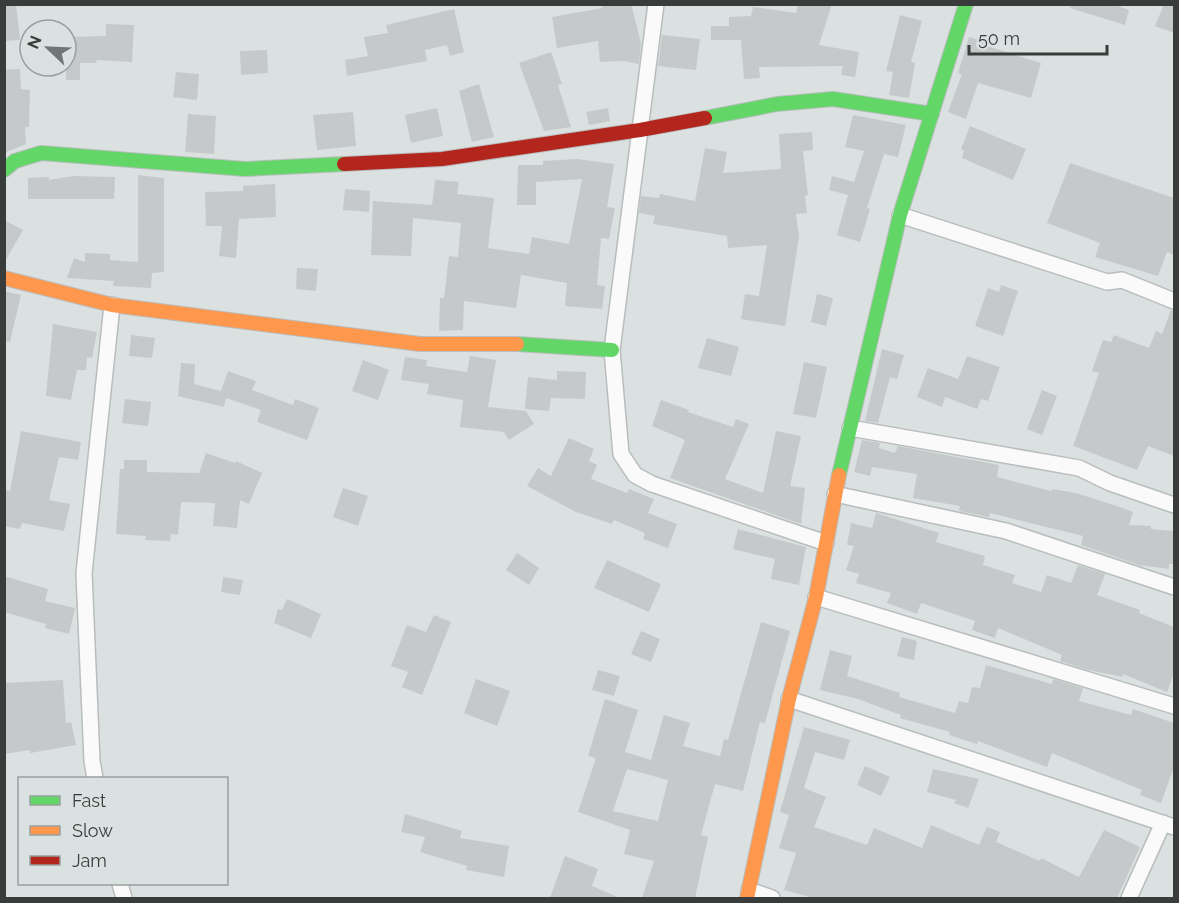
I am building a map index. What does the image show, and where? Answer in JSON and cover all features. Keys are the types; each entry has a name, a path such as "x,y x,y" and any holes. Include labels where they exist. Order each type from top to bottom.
{"street":[{"path":"656,4 612,350 621,454 635,475 723,510 826,543"},
{"path":"772,898 748,894 789,699 816,597 835,495 900,215 966,4"},
{"path":"4,170 15,161 40,153 245,170 442,159 640,130 777,104 833,99 932,114"},
{"path":"900,215 1107,282 1122,280 1174,302"},
{"path":"4,278 112,305 420,344 506,342 612,350"},
{"path":"95,777 92,761 84,573 112,305"},
{"path":"850,428 1079,468 1110,483 1174,505"},
{"path":"835,495 1006,531 1174,587"},
{"path":"816,597 1174,706"},
{"path":"789,699 1168,825 1129,898"}],"building":[{"path":"4,4 16,4 18,40 4,41"},
{"path":"602,4 631,4 641,43 639,64 623,61 600,62 598,41 557,48 552,17 602,8"},
{"path":"798,4 832,4 819,45 859,52 855,77 841,75 843,66 759,67 760,78 744,79 741,40 711,40 711,26 729,26 729,17 751,16 753,7 796,13"},
{"path":"1071,4 1113,4 1129,10 1125,25 1070,8"},
{"path":"1164,4 1174,4 1174,33 1155,26"},
{"path":"454,9 464,52 450,56 447,45 425,50 427,61 347,76 345,60 368,56 364,37 388,33 386,25"},
{"path":"900,15 922,21 911,62 915,63 909,98 889,95 893,72 886,71"},
{"path":"106,24 134,25 132,62 96,60 97,63 80,63 80,80 66,80 66,78 78,78 78,37 106,36"},
{"path":"662,35 700,39 696,70 658,66"},
{"path":"969,37 988,43 987,46 1041,63 1031,98 978,83 966,119 948,112 962,74 958,73"},
{"path":"267,50 268,73 241,75 240,51"},
{"path":"551,52 562,84 558,85 571,127 544,131 519,63"},
{"path":"18,69 21,89 30,90 29,127 25,127 26,144 4,153 4,70"},
{"path":"176,72 199,74 197,100 173,97"},
{"path":"479,84 494,137 472,142 459,91"},
{"path":"437,108 443,136 411,143 405,115"},
{"path":"608,108 610,121 589,125 586,112"},
{"path":"353,112 356,146 317,150 313,115"},
{"path":"188,114 216,116 214,154 185,152"},
{"path":"853,115 906,125 898,157 884,154 867,208 870,209 860,242 837,235 848,195 829,190 832,176 854,182 864,151 845,147"},
{"path":"970,126 1026,149 1013,180 962,158 964,151 961,149"},
{"path":"812,132 813,150 803,151 808,195 805,196 807,213 796,214 799,237 785,326 741,319 745,294 759,296 767,245 728,248 727,236 653,224 655,216 639,213 641,196 659,198 660,194 695,201 705,148 727,152 723,173 781,169 779,134"},
{"path":"577,159 614,164 607,207 615,208 609,239 601,238 597,285 605,286 602,309 565,306 567,283 521,275 516,308 464,301 463,330 439,331 440,298 444,298 449,256 458,257 461,223 413,218 411,256 371,255 373,201 432,205 435,180 459,182 457,194 494,198 488,248 529,254 532,237 569,244 582,179 536,182 536,205 517,205 518,165 543,165 543,161"},
{"path":"1070,163 1174,198 1174,255 1167,252 1158,276 1095,257 1100,243 1047,223"},
{"path":"138,175 164,178 164,272 152,273 151,288 113,286 114,281 67,278 74,258 85,262 85,253 110,254 110,260 138,262"},
{"path":"73,176 115,177 114,199 28,199 28,178 49,177 49,180"},
{"path":"275,184 276,217 239,219 236,258 219,256 222,226 206,226 205,192 243,191 243,186"},
{"path":"345,189 370,191 369,212 343,210"},
{"path":"4,220 23,230 4,263"},
{"path":"297,268 318,269 316,291 296,289"},
{"path":"1001,285 1018,291 1003,336 975,326 988,288 999,292"},
{"path":"4,291 21,295 10,342 4,341"},
{"path":"817,294 833,298 826,326 811,322"},
{"path":"1171,310 1174,311 1174,456 1148,446 1137,470 1073,446 1099,373 1092,371 1103,340 1111,342 1114,335 1149,348 1156,331 1162,334"},
{"path":"53,324 97,332 92,358 87,357 86,370 77,370 71,400 46,396"},
{"path":"131,335 155,338 152,358 129,356"},
{"path":"707,338 739,347 731,376 698,368"},
{"path":"882,349 904,355 897,379 890,377 878,423 865,421"},
{"path":"470,356 496,360 488,407 526,411 534,424 509,440 504,432 460,427 463,400 427,394 429,384 401,380 405,357 427,360 426,366 467,372"},
{"path":"967,356 1000,367 988,401 981,399 977,409 945,397 942,407 917,397 928,368 958,379"},
{"path":"363,360 389,370 378,400 352,391"},
{"path":"804,362 827,367 816,418 793,414"},
{"path":"181,363 195,364 194,384 221,391 228,371 256,381 252,390 293,405 295,399 319,408 307,440 257,422 261,410 226,398 224,407 178,396"},
{"path":"557,371 586,372 585,399 551,398 549,411 525,409 528,377 557,380"},
{"path":"1042,390 1057,396 1042,435 1027,429"},
{"path":"125,399 151,402 148,426 122,423"},
{"path":"661,400 733,427 736,419 749,424 725,479 763,493 776,431 801,436 790,486 805,488 801,524 670,478 685,440 652,426"},
{"path":"21,431 81,442 78,460 59,457 49,500 70,504 64,531 22,523 20,529 4,526 4,490 10,491"},
{"path":"569,438 594,449 589,461 597,465 591,479 627,493 629,489 654,499 648,513 677,524 668,548 643,539 645,533 614,520 612,524 576,512 527,486 538,468 551,476"},
{"path":"862,440 880,443 879,448 895,453 898,446 999,465 997,477 1051,491 1052,489 1076,493 1133,512 1129,525 1151,526 1151,529 1174,531 1174,564 1169,564 1169,569 1139,565 1081,545 1083,536 990,513 989,517 959,511 960,506 913,498 917,474 872,467 870,476 854,472"},
{"path":"206,453 235,463 236,461 262,473 249,504 240,500 237,528 213,526 215,503 181,502 178,535 171,534 170,541 145,540 146,536 116,534 120,469 124,469 124,460 147,460 147,472 199,473"},
{"path":"343,488 368,496 358,526 333,517"},
{"path":"876,513 939,533 936,542 985,556 983,565 1015,575 1012,583 1041,592 1047,575 1071,583 1078,565 1105,574 1097,595 1140,610 1139,613 1174,627 1174,673 1167,692 1123,674 1123,677 1088,670 1060,661 1062,655 998,628 995,638 972,630 975,621 921,603 917,614 887,603 891,593 856,583 859,574 846,570 854,546 847,545 851,523 872,528"},
{"path":"738,529 806,547 799,585 771,579 775,559 733,549"},
{"path":"517,553 539,568 529,585 506,570"},
{"path":"607,560 661,584 649,612 594,588"},
{"path":"4,576 48,589 45,601 75,608 69,634 45,628 46,624 4,612"},
{"path":"223,577 243,580 240,595 221,592"},
{"path":"287,599 321,614 311,638 274,623 278,609 282,610"},
{"path":"434,615 451,622 422,695 402,687 408,672 391,666 407,625 426,632"},
{"path":"761,622 790,631 765,723 760,722 743,791 715,784 701,835 708,837 695,898 642,898 654,861 624,854 630,830 578,812 596,758 588,756 605,699 638,710 625,752 651,760 664,715 690,723 683,746 720,756 724,739 728,740","holes":["627,769 668,780 658,821 613,811"]},
{"path":"641,631 660,639 651,662 631,654"},
{"path":"902,637 917,641 914,660 897,656"},
{"path":"830,650 852,656 847,676 900,693 899,697 955,713 959,701 968,703 972,687 980,688 986,665 1052,684 1053,679 1083,688 1079,701 1131,715 1133,709 1174,723 1174,767 1161,803 1140,795 1142,790 1052,753 1047,767 978,741 977,744 949,735 950,732 900,718 901,715 858,699 820,690"},
{"path":"598,670 620,676 614,696 592,690"},
{"path":"476,679 510,691 497,726 464,713"},
{"path":"63,680 66,723 71,722 76,745 30,753 30,750 4,754 4,683"},
{"path":"804,727 850,740 844,760 815,752 804,788 826,797 814,827 867,845 874,828 922,848 931,825 979,845 987,827 1000,832 996,842 1040,861 1041,858 1079,877 1104,830 1140,847 1117,898 814,898 784,890 796,853 779,848 789,815 780,812"},
{"path":"865,766 890,777 881,796 857,785"},
{"path":"933,769 979,779 968,808 954,803 956,800 927,792"},
{"path":"405,814 462,831 460,838 509,846 504,877 466,870 467,866 420,852 425,837 401,832"},
{"path":"565,856 598,869 592,886 620,898 550,898"}],"traffic: fast":[{"path":"839,475 900,215 966,4"},
{"path":"705,118 777,104 833,99 932,114"},
{"path":"4,170 15,161 41,153 245,169 344,164"},
{"path":"517,344 612,350"}],"traffic: slow":[{"path":"4,278 112,305 420,344 517,344"},
{"path":"747,898 789,699 816,597 839,475"}],"traffic: jam":[{"path":"344,164 442,159 640,130 705,118"}]}
